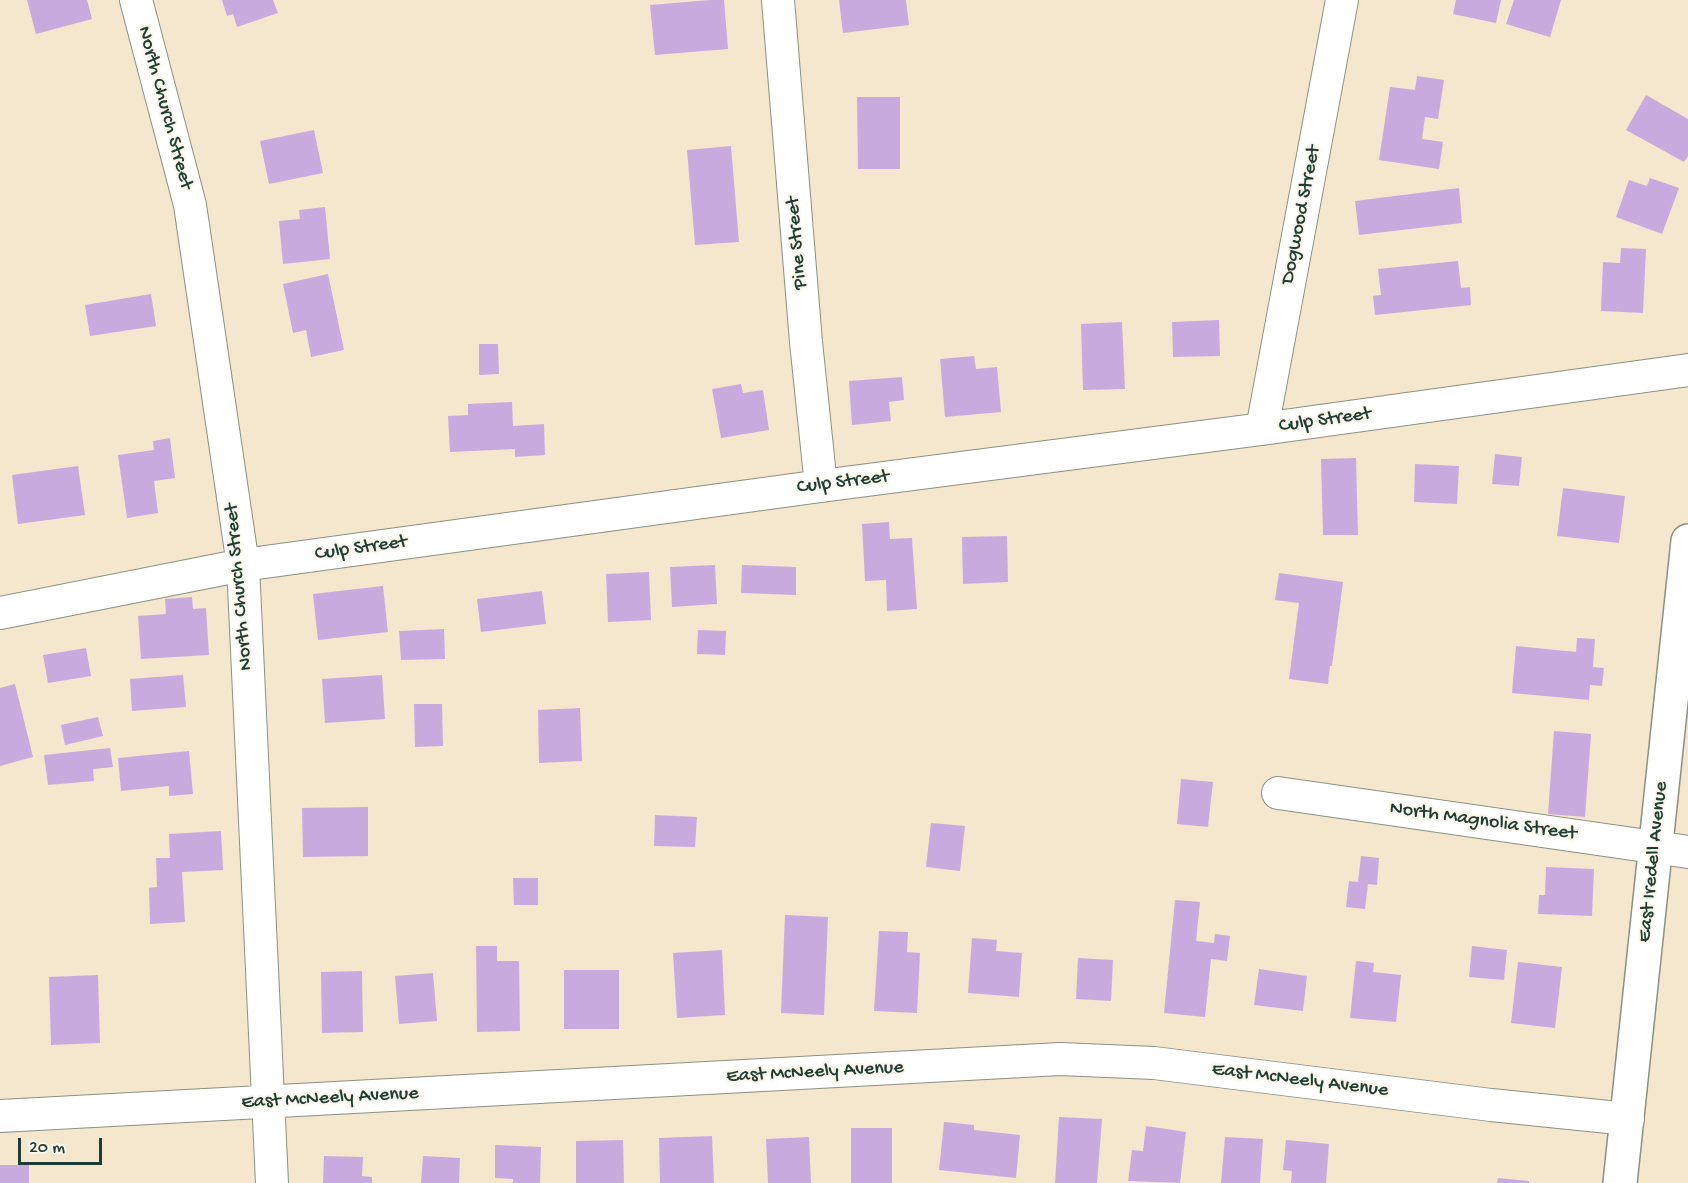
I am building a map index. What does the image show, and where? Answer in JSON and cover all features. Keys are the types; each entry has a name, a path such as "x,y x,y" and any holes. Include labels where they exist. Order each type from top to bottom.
{"main road":[{"name":"East Iredell Avenue","path":"1620,1183 1688,541"}],"street":[{"name":"North Church Street","path":"136,0 190,206 243,565 272,1183"},
{"name":"Pine Street","path":"778,0 806,342 821,486"},
{"name":"Dogwood Street","path":"1262,429 1342,0"},
{"name":"Culp Street","path":"0,613 243,565 1688,370"},
{"name":"North Magnolia Street","path":"1278,793 1688,852"},
{"name":"East McNeely Avenue","path":"0,1116 1060,1059 1154,1063 1491,1105 1628,1119"}],"building":[{"path":"27,0 87,0 92,19 36,34"},
{"path":"222,0 273,0 278,13 237,27 233,14 227,16"},
{"path":"724,0 728,49 655,55 650,5"},
{"path":"839,0 906,0 909,25 843,33"},
{"path":"1456,0 1501,0 1496,23 1453,14"},
{"path":"1514,0 1561,0 1550,37 1506,24"},
{"path":"1417,76 1444,80 1438,119 1425,117 1422,139 1443,142 1439,169 1379,160 1390,87 1415,90"},
{"path":"1646,95 1688,119 1688,156 1684,162 1626,130"},
{"path":"857,97 900,97 900,169 858,169"},
{"path":"314,130 323,173 269,184 260,141"},
{"path":"731,146 739,242 695,245 687,150"},
{"path":"1650,178 1679,188 1662,234 1616,217 1629,180 1647,186"},
{"path":"1459,188 1462,223 1359,235 1355,201"},
{"path":"325,207 330,259 283,264 279,221 300,219 299,210"},
{"path":"1621,248 1646,249 1643,313 1601,311 1603,262 1620,263"},
{"path":"1458,261 1461,288 1470,287 1471,305 1375,315 1373,296 1381,295 1378,269"},
{"path":"328,274 344,350 311,357 306,330 293,333 283,284"},
{"path":"151,294 156,326 90,336 85,305"},
{"path":"1219,320 1220,356 1173,357 1172,322"},
{"path":"1122,322 1125,389 1083,390 1081,324"},
{"path":"479,344 498,344 499,374 479,375"},
{"path":"974,356 976,369 997,367 1001,412 945,417 940,359"},
{"path":"902,377 904,400 889,402 891,421 852,425 849,381"},
{"path":"741,384 743,393 763,390 769,430 721,438 712,389"},
{"path":"512,402 513,426 544,424 545,455 515,457 515,449 450,452 448,416 468,415 468,404"},
{"path":"170,438 175,478 154,481 158,513 127,518 118,455 154,450 153,441"},
{"path":"1495,454 1522,457 1519,486 1492,484"},
{"path":"1356,458 1358,535 1323,535 1321,459"},
{"path":"1415,464 1459,466 1457,504 1414,502"},
{"path":"78,466 85,515 18,524 12,475"},
{"path":"1563,488 1625,496 1619,543 1557,536"},
{"path":"889,522 890,539 912,538 917,609 887,611 886,580 865,581 862,524"},
{"path":"1007,536 1008,582 963,584 962,537"},
{"path":"715,565 717,604 672,607 670,567"},
{"path":"742,565 796,567 796,595 741,593"},
{"path":"649,572 651,620 608,622 606,574"},
{"path":"1279,573 1343,582 1328,684 1289,679 1299,603 1275,600"},
{"path":"383,586 388,632 318,640 313,594"},
{"path":"542,591 546,624 481,632 477,599"},
{"path":"192,597 193,609 206,608 209,655 141,659 138,616 166,614 165,599"},
{"path":"444,629 445,659 401,660 399,631"},
{"path":"698,630 726,631 725,655 697,654"},
{"path":"1577,638 1595,639 1593,667 1604,668 1602,686 1590,685 1589,700 1512,693 1516,646 1576,652"},
{"path":"86,648 91,676 48,683 43,655"},
{"path":"183,675 186,707 132,711 130,679"},
{"path":"382,675 385,719 325,723 322,679"},
{"path":"15,684 33,757 0,766 0,688"},
{"path":"414,704 442,704 443,746 415,747"},
{"path":"580,708 582,761 539,763 538,710"},
{"path":"98,717 103,736 65,745 61,725"},
{"path":"1554,731 1591,734 1585,817 1548,814"},
{"path":"110,748 113,767 93,769 94,781 48,785 44,755"},
{"path":"189,751 193,794 169,796 169,786 121,791 118,758"},
{"path":"1181,779 1213,782 1208,827 1177,824"},
{"path":"368,807 368,856 303,857 302,808"},
{"path":"655,815 697,817 695,847 654,846"},
{"path":"931,823 965,826 960,871 926,867"},
{"path":"221,831 223,870 182,872 185,922 150,924 149,888 157,887 156,858 170,858 169,834"},
{"path":"1361,856 1379,858 1377,885 1368,884 1365,909 1346,907 1349,881 1358,882"},
{"path":"1546,867 1594,869 1592,916 1538,914 1539,895 1545,895"},
{"path":"513,878 538,878 538,905 514,905"},
{"path":"1175,900 1200,902 1196,941 1214,943 1215,934 1230,936 1227,961 1211,959 1205,1017 1164,1013"},
{"path":"785,915 828,917 824,1015 781,1013"},
{"path":"879,931 908,932 907,952 920,953 917,1013 874,1011"},
{"path":"972,938 997,940 996,951 1022,953 1019,997 968,993"},
{"path":"476,946 497,946 497,961 519,961 520,1031 477,1032"},
{"path":"1472,946 1507,950 1504,980 1469,977"},
{"path":"722,950 725,1015 677,1018 673,953"},
{"path":"1078,958 1113,960 1111,1001 1076,999"},
{"path":"1356,961 1374,963 1373,972 1401,975 1396,1022 1350,1018"},
{"path":"1518,962 1562,967 1555,1028 1511,1023"},
{"path":"1259,969 1307,976 1303,1011 1254,1005"},
{"path":"564,970 619,970 619,1029 564,1029"},
{"path":"362,971 363,1032 322,1033 321,972"},
{"path":"433,973 437,1021 399,1024 395,976"},
{"path":"98,975 100,1043 51,1045 49,977"},
{"path":"1059,1117 1102,1119 1097,1183 1055,1183"},
{"path":"944,1122 974,1125 974,1130 1020,1135 1016,1178 939,1170"},
{"path":"1146,1126 1186,1132 1180,1183 1128,1181 1132,1150 1143,1151"},
{"path":"851,1128 892,1128 892,1183 851,1183"},
{"path":"712,1136 714,1183 660,1183 659,1138"},
{"path":"809,1137 811,1183 768,1183 766,1139"},
{"path":"1225,1137 1263,1139 1260,1183 1221,1183"},
{"path":"623,1140 624,1183 576,1183 576,1141"},
{"path":"1286,1140 1329,1144 1326,1183 1291,1183 1292,1171 1283,1170"},
{"path":"495,1145 541,1147 540,1183 513,1183 513,1179 495,1178"},
{"path":"324,1156 363,1157 362,1176 372,1177 372,1183 323,1183"},
{"path":"423,1156 460,1158 459,1183 421,1183"},
{"path":"0,1165 29,1165 29,1183 0,1183"},
{"path":"1498,1178 1529,1181 1529,1183 1497,1183"}]}
